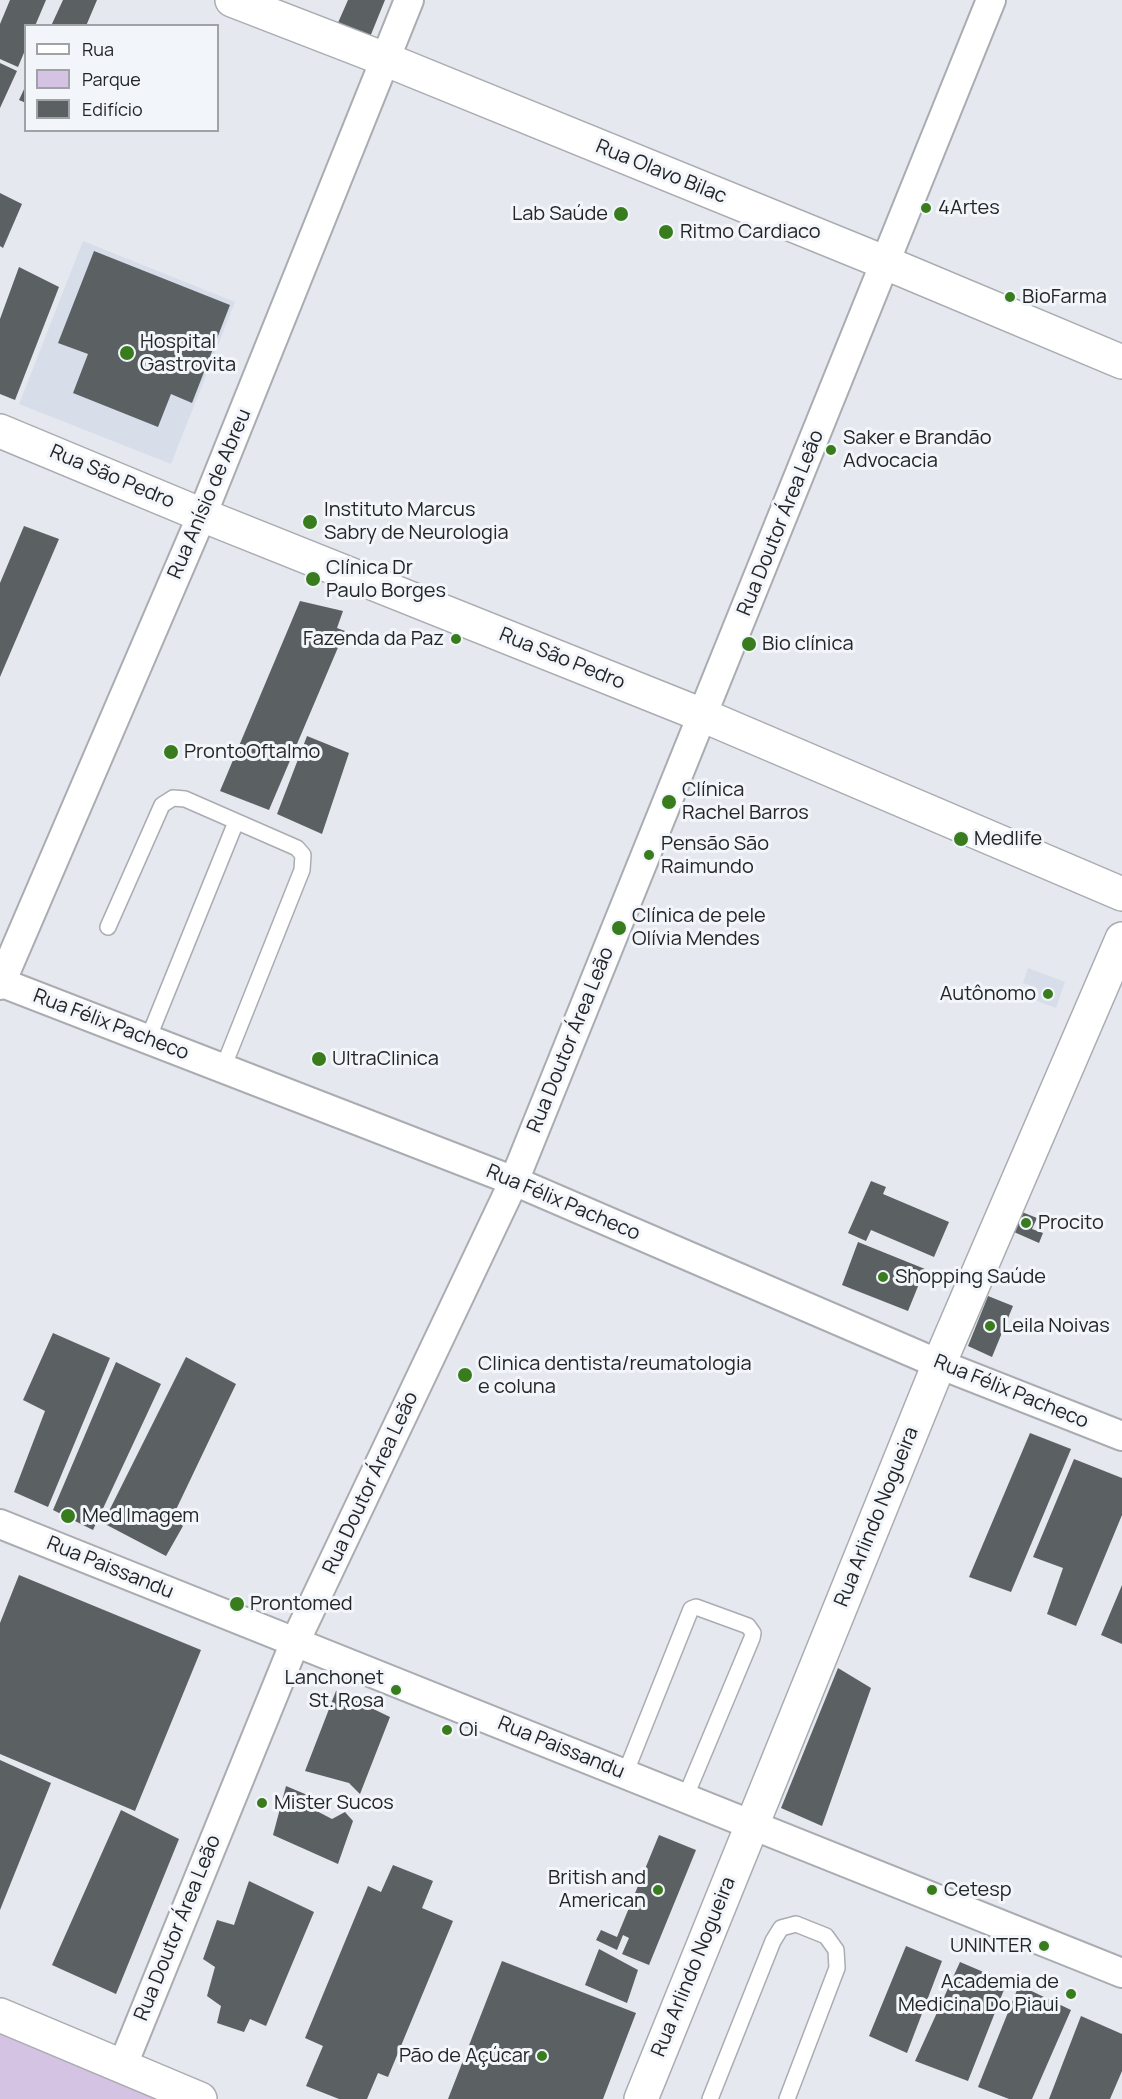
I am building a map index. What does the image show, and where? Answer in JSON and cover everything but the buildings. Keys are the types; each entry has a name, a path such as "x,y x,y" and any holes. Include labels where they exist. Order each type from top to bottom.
{"street":[{"name":"Rua Olavo Bilac","path":"232,0 387,60 886,263 1122,362"},
{"name":"Rua Anísio de Abreu","path":"0,983 202,515 387,60 409,0"},
{"name":"Rua Doutor Área Leão","path":"122,2067 295,1642 514,1181 991,0"},
{"name":"Rua São Pedro","path":"0,431 202,515 702,715 1122,894"},
{"name":"Rua Arlindo Nogueira","path":"641,2099 939,1364 1122,939"},
{"name":"Rua Félix Pacheco","path":"0,983 514,1181 939,1364 1122,1436"},
{"name":"Rua Paissandu","path":"0,1524 1122,1973"},
{"path":"0,2015 200,2099"}],"lane":[{"path":"108,927 162,805 173,798 185,799 297,848 303,855 302,870 223,1068"},
{"path":"148,1039 236,822"},
{"path":"625,1774 691,1609 696,1607 748,1626 753,1633 752,1638 685,1798"},
{"path":"710,2099 773,1941 782,1928 796,1924 826,1936 836,1950 837,1968 787,2099"}],"shaded area":[{"name":"Hospital Gastrovita","path":"83,241 235,302 171,464 19,404"},
{"name":"Autônomo","path":"1028,968 1065,982 1056,1008 1032,999 1037,988 1023,983"}],"green space":[{"path":"0,2034 157,2099 0,2099"}],"place":[{"name":"4Artes","path":"926,208"},
{"name":"Lab Saúde","path":"621,214"},
{"name":"Ritmo Cardiaco","path":"666,232"},
{"name":"BioFarma","path":"1010,297"},
{"name":"Hospital Gastrovita","path":"127,353"},
{"name":"Saker e Brandão Advocacia","path":"831,450"},
{"name":"Instituto Marcus Sabry de Neurologia","path":"310,522"},
{"name":"Clínica Dr Paulo Borges","path":"313,579"},
{"name":"Fazenda da Paz","path":"456,639"},
{"name":"Bio clínica","path":"749,644"},
{"name":"ProntoOftalmo","path":"171,752"},
{"name":"Clínica Rachel Barros","path":"669,802"},
{"name":"Medlife","path":"961,839"},
{"name":"Pensão São Raimundo","path":"649,855"},
{"name":"Clínica de pele Olívia Mendes","path":"619,928"},
{"name":"Autônomo","path":"1048,994"},
{"name":"UltraClinica","path":"319,1059"},
{"name":"Procito","path":"1026,1223"},
{"name":"Shopping Saúde","path":"883,1277"},
{"name":"Leila Noivas","path":"990,1326"},
{"name":"Clinica dentista/reumatologia e coluna","path":"465,1375"},
{"name":"Med Imagem","path":"68,1516"},
{"name":"Prontomed","path":"237,1604"},
{"name":"Lanchonet St. Rosa","path":"396,1690"},
{"name":"Oi","path":"447,1730"},
{"name":"Mister Sucos","path":"262,1803"},
{"name":"British and American","path":"658,1890"},
{"name":"Cetesp","path":"932,1890"},
{"name":"UNINTER","path":"1044,1946"},
{"name":"Academia de Medicina Do Piaui","path":"1071,1994"},
{"name":"Pão de Açúcar","path":"542,2056"}]}
